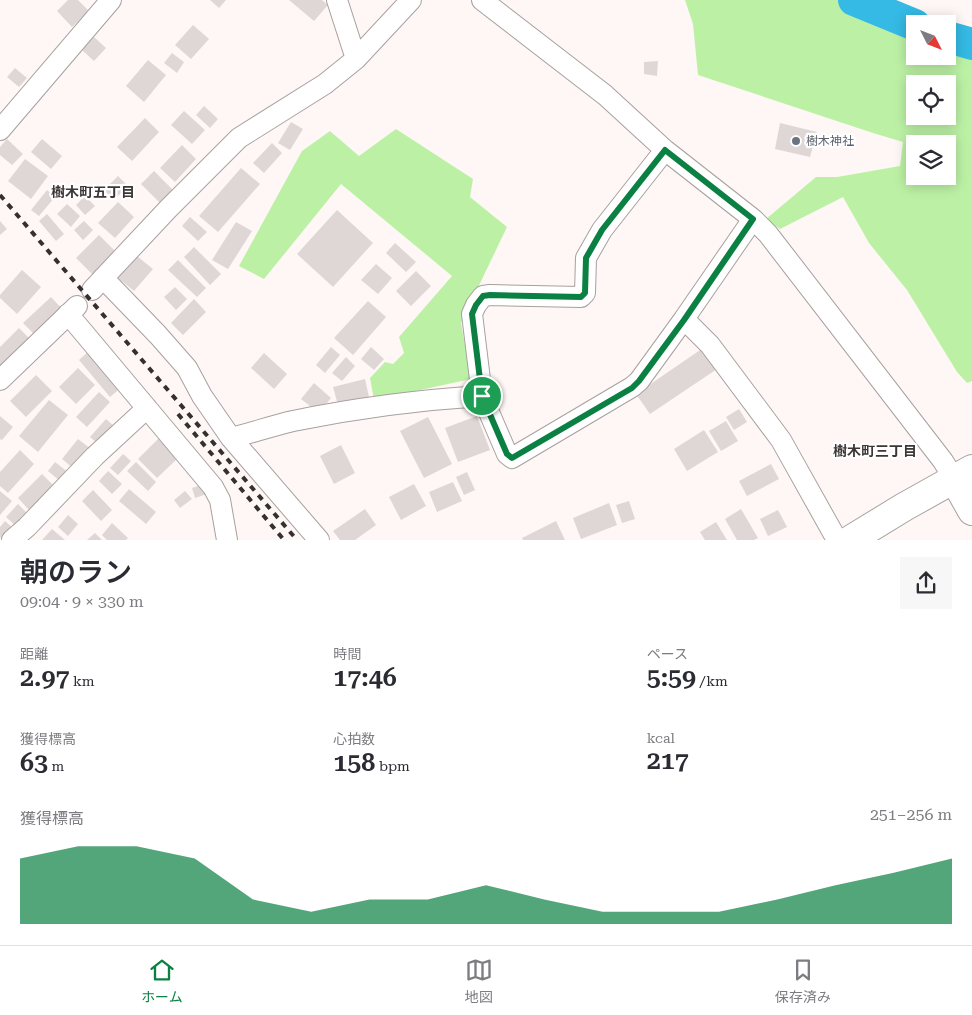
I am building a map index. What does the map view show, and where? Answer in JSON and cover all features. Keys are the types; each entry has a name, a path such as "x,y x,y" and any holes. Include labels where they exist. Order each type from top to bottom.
{"street":[{"path":"0,130 111,0"},
{"path":"337,0 356,59"},
{"path":"319,540 231,438 202,396 187,368 158,335 97,284 239,138 325,84 356,59 411,0"},
{"path":"482,0 605,95 665,150 753,219 778,247 943,461 963,474 972,511"},
{"path":"665,150 602,230 586,258 585,293 581,297 490,295 483,296 476,305 472,314 482,396 507,454 512,458 632,388 684,320 753,219"},
{"path":"0,380 72,310 147,408 213,487 220,500 227,540"},
{"path":"684,320 710,345 781,440 837,540"},
{"path":"231,438 292,421 363,408 418,400 482,396"},
{"path":"12,540 27,528 95,456 147,408"},
{"path":"850,540 963,474"}],"green space":[{"path":"685,0 872,0 910,15 906,15 906,65 956,65 956,31 972,36 972,381 967,383 957,372 907,290 869,243 843,197 780,229 766,219 816,177 837,177 900,166 903,142 698,75 693,24"},
{"path":"396,129 473,179 470,197 507,227 461,323 471,379 374,400 370,378 385,362 393,364 404,353 399,337 452,276 341,184 264,279 239,266 302,151 330,131 359,156"}],"building":[{"path":"68,0 78,0 89,11 72,27 57,11"},
{"path":"210,0 226,0 219,8"},
{"path":"289,0 322,0 328,5 314,21"},
{"path":"193,25 209,39 191,59 175,45"},
{"path":"94,37 106,48 94,61 82,50"},
{"path":"172,53 184,62 177,73 164,63"},
{"path":"148,60 166,75 144,102 126,86"},
{"path":"658,61 657,76 644,74 644,62"},
{"path":"15,68 27,78 19,87 7,77"},
{"path":"204,106 218,119 210,128 196,115"},
{"path":"184,111 205,130 192,144 171,125"},
{"path":"145,118 159,132 132,161 117,147"},
{"path":"291,122 303,129 290,150 278,143"},
{"name":"樹木神社","path":"780,123 817,132 810,157 775,149"},
{"path":"7,139 23,154 12,165 0,155 0,147"},
{"path":"42,139 62,156 51,169 31,152"},
{"path":"272,143 282,153 264,173 253,163"},
{"path":"182,145 196,159 175,182 160,168"},
{"path":"25,159 48,176 31,199 8,181"},
{"path":"241,168 260,184 218,232 199,216"},
{"path":"154,171 173,190 160,203 141,184"},
{"path":"118,176 128,186 114,200 104,190"},
{"path":"47,190 55,197 39,216 31,210"},
{"path":"85,196 95,206 85,215 76,205"},
{"path":"118,202 134,217 115,238 98,223"},
{"path":"67,204 80,216 71,227 57,214"},
{"path":"337,210 373,243 333,287 297,254"},
{"path":"47,214 64,234 56,241 39,221"},
{"path":"190,217 207,232 198,241 182,226"},
{"path":"0,221 7,229 0,235"},
{"path":"84,221 93,230 83,240 74,230"},
{"path":"236,222 252,231 228,269 212,260"},
{"path":"99,235 117,253 94,276 76,258"},
{"path":"395,243 416,262 406,272 386,253"},
{"path":"194,247 221,274 210,285 184,257"},
{"path":"137,256 153,269 134,291 118,278"},
{"path":"178,260 206,288 197,297 168,270"},
{"path":"376,264 392,278 378,294 361,280"},
{"path":"22,270 41,287 17,314 0,298 0,295"},
{"path":"416,271 431,286 411,306 396,291"},
{"path":"175,287 187,299 176,310 164,297"},
{"path":"51,297 64,311 37,337 23,323"},
{"path":"194,299 206,312 183,335 171,323"},
{"path":"368,301 386,317 353,355 334,338"},
{"path":"19,328 33,342 5,370 0,365 0,347"},
{"path":"706,346 720,367 650,414 636,394"},
{"path":"331,347 340,355 325,373 316,365"},
{"path":"371,347 384,359 374,370 361,359"},
{"path":"91,349 123,386 110,397 79,360"},
{"path":"264,353 287,374 274,389 251,368"},
{"path":"346,357 355,366 342,381 332,373"},
{"path":"78,368 95,385 76,404 59,387"},
{"path":"36,375 52,391 26,417 10,401"},
{"path":"365,379 369,397 338,405 333,387"},
{"path":"314,383 331,398 319,413 301,399"},
{"path":"99,392 110,402 87,427 76,417"},
{"path":"49,400 68,415 38,452 19,436"},
{"path":"739,409 747,422 734,430 726,417"},
{"path":"0,416 13,427 2,440 0,439"},
{"path":"477,416 490,450 458,462 445,428"},
{"path":"428,417 452,464 424,478 400,431"},
{"path":"106,419 114,426 98,444 90,437"},
{"path":"726,421 738,441 721,451 709,431"},
{"path":"704,430 718,452 687,471 674,449"},
{"path":"159,438 178,458 157,478 138,459"},
{"path":"78,439 91,449 74,469 62,459"},
{"path":"341,445 355,473 334,484 320,456"},
{"path":"20,450 34,464 8,493 0,486 0,472"},
{"path":"123,454 131,461 118,475 110,468"},
{"path":"55,462 69,473 61,482 48,471"},
{"path":"136,462 156,482 148,491 127,471"},
{"path":"771,464 779,479 747,496 739,481"},
{"path":"108,471 122,484 112,494 99,481"},
{"path":"467,472 475,490 464,495 456,477"},
{"path":"42,474 54,486 29,510 18,498"},
{"path":"453,482 462,501 437,512 429,492"},
{"path":"204,484 207,494 195,498 192,488"},
{"path":"414,484 426,506 401,520 389,497"},
{"path":"129,489 156,512 146,524 119,501"},
{"path":"93,490 112,510 101,521 82,501"},
{"path":"0,491 12,501 0,515"},
{"path":"185,491 192,499 180,508 174,500"},
{"path":"629,501 635,519 622,523 616,505"},
{"path":"609,503 617,525 581,539 573,518"},
{"path":"18,504 30,516 18,528 6,517"},
{"path":"365,509 376,525 355,540 340,540 333,531"},
{"path":"741,509 758,538 754,540 737,540 725,519"},
{"path":"778,510 787,527 768,536 760,519"},
{"path":"68,515 78,524 68,536 58,527"},
{"path":"5,521 14,529 4,540 0,537 0,527"},
{"path":"556,521 565,540 523,540 522,538"},
{"path":"716,522 727,540 705,540 700,532"},
{"path":"112,523 128,538 126,540 107,540 102,535"},
{"path":"52,529 65,540 42,540"},
{"path":"95,533 102,540 87,540"}],"waterway":[{"path":"854,0 906,21"},
{"path":"956,39 972,44"}],"railway":[{"path":"0,195 297,540"},
{"path":"178,414 284,540"}],"place":[{"name":"樹木神社","path":"796,141"}],"district":[{"name":"樹木町五丁目","path":"93,192"},
{"name":"樹木町三丁目","path":"875,451"}],"route":[{"path":"665,150 753,219 684,320 632,388 512,458 507,454 482,396 472,314 476,305 483,296 490,295 581,297 585,293 586,258 602,230 665,150"}]}
